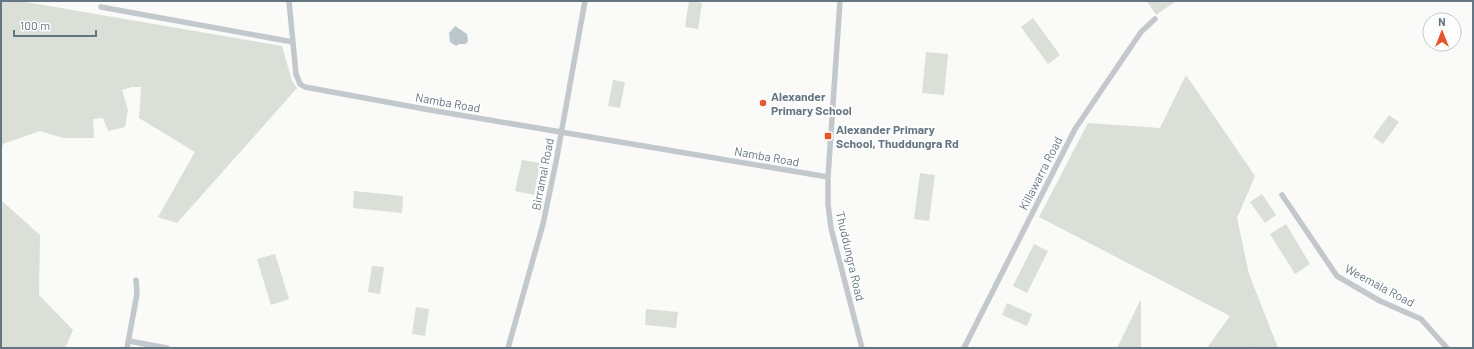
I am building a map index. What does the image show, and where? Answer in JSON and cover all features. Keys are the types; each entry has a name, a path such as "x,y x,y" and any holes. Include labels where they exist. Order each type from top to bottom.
{"street":[{"name":"Namba Road","path":"289,1 297,78 300,84 305,87 430,110 828,177"},
{"name":"Birramal Road","path":"508,348 543,224 585,1"},
{"name":"Thuddungra Road","path":"840,1 828,177 828,204 831,228 862,348"},
{"path":"101,7 293,42"},
{"name":"Killawarra Road","path":"964,348 1075,129 1142,32 1155,19"},
{"name":"Weemala Road","path":"1282,196 1337,276 1380,301 1420,319 1447,348"},
{"path":"127,348 137,294 136,280"},
{"path":"128,341 167,348"}],"shaded area":[{"path":"1,1 20,1 282,46 292,81 297,88 177,223 158,217 195,152 139,118 141,87 132,87 122,90 128,110 125,127 108,131 103,118 93,119 94,138 63,138 40,131 3,144 1,153"},
{"path":"689,1 702,3 698,29 685,27"},
{"path":"1147,1 1176,1 1156,15"},
{"path":"1033,18 1060,55 1048,64 1021,27"},
{"path":"455,26 467,34 468,41 466,44 459,44 456,46 450,42 449,33"},
{"path":"926,52 948,54 944,95 922,93"},
{"path":"1186,75 1255,176 1237,218 1249,274 1278,348 1207,348 1230,316 1039,217 1088,123 1160,128"},
{"path":"613,80 625,82 620,108 608,106"},
{"path":"1389,115 1399,122 1383,144 1373,137"},
{"path":"522,160 540,163 534,195 515,191"},
{"path":"920,173 935,175 929,221 914,219"},
{"path":"354,191 403,196 402,213 353,208"},
{"path":"1262,194 1276,215 1265,223 1250,202"},
{"path":"1,200 40,235 39,295 73,330 65,348 1,348"},
{"path":"1286,224 1310,264 1295,274 1270,234"},
{"path":"1034,244 1048,251 1027,293 1013,286"},
{"path":"275,254 289,299 271,305 257,259"},
{"path":"372,266 384,267 380,294 368,292"},
{"path":"1141,299 1141,348 1117,348"},
{"path":"1007,303 1032,314 1027,326 1002,315"},
{"path":"416,307 429,309 425,336 412,334"},
{"path":"646,309 678,312 676,328 645,325"}],"place":[{"name":"Alexander Primary School","path":"763,103"},
{"name":"Alexander Primary School, Thuddungra Rd","path":"828,136"}]}
